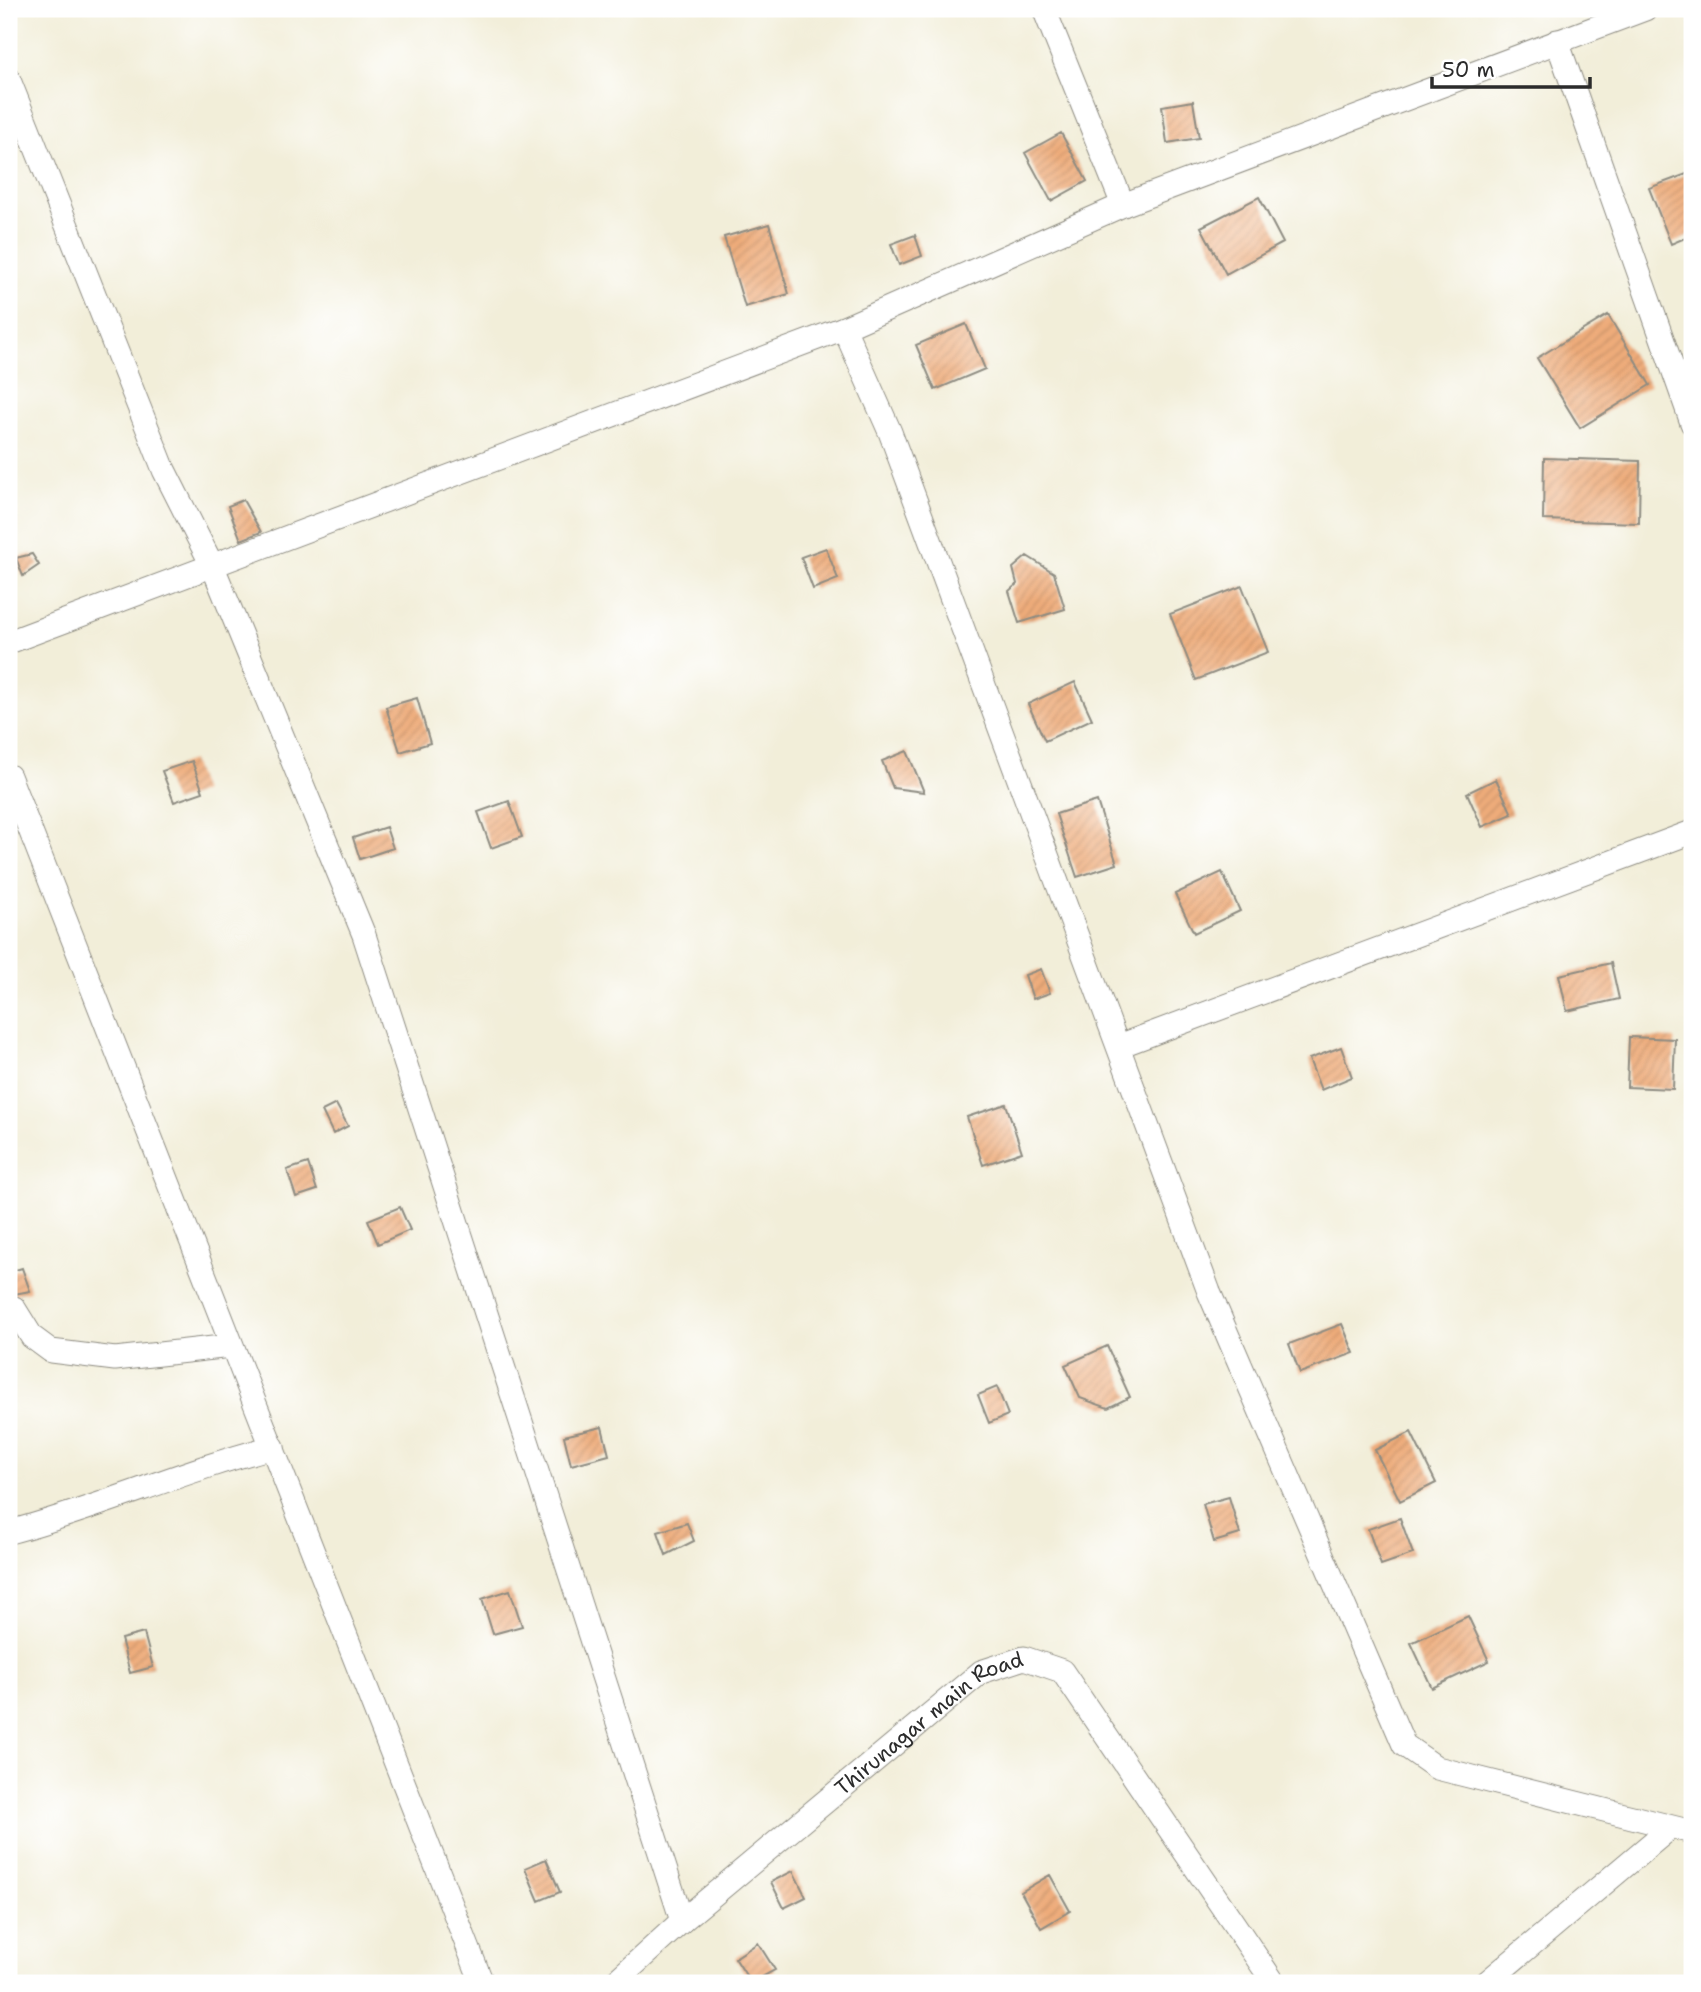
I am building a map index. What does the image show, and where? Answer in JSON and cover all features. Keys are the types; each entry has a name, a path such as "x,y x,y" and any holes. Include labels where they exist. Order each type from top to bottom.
{"street":[{"path":"1044,9 1124,205"},
{"path":"9,642 844,328 1124,205 1645,9"},
{"path":"1558,41 1692,423"},
{"path":"9,80 164,470 214,567 364,934 682,1921"},
{"path":"844,328 890,432 1209,1293 1404,1745 1437,1768 1681,1830"},
{"path":"9,776 482,1983"},
{"path":"1119,1046 1692,832"},
{"path":"14,1308 32,1337 51,1351 115,1359 231,1346"},
{"path":"9,1532 67,1517 215,1462 273,1447"},
{"name":"Thirunagar main Road","path":"614,1983 682,1921 981,1672 1024,1658 1062,1671 1274,1983"},
{"path":"1486,1983 1681,1830"}],"building":[{"path":"1193,101 1199,138 1167,143 1162,106"},
{"path":"1061,133 1087,181 1051,201 1025,153"},
{"path":"1692,172 1692,235 1671,244 1649,188"},
{"path":"1259,197 1283,243 1226,274 1201,227"},
{"path":"769,224 789,294 745,307 724,237"},
{"path":"915,235 922,256 899,265 891,244"},
{"path":"1608,315 1650,385 1580,428 1537,358"},
{"path":"966,324 985,369 935,390 916,345"},
{"path":"1544,458 1640,461 1639,523 1543,520"},
{"path":"243,500 261,532 241,540 228,506"},
{"path":"826,548 838,579 813,589 801,557"},
{"path":"32,554 39,565 23,576 16,558"},
{"path":"1027,556 1054,573 1065,609 1019,623 1009,591 1017,584 1013,568"},
{"path":"1242,586 1268,652 1196,680 1170,614"},
{"path":"1075,682 1092,719 1045,741 1028,704"},
{"path":"417,698 430,743 400,752 386,707"},
{"path":"907,751 924,792 893,788 882,761"},
{"path":"192,761 203,792 174,802 162,771"},
{"path":"1496,779 1512,814 1482,827 1467,793"},
{"path":"509,801 522,837 491,848 478,812"},
{"path":"1097,801 1117,864 1077,877 1056,814"},
{"path":"386,827 393,848 360,859 353,838"},
{"path":"1222,872 1240,911 1194,933 1175,894"},
{"path":"1611,963 1619,999 1567,1011 1559,975"},
{"path":"1041,969 1050,993 1033,999 1025,975"},
{"path":"1629,1037 1675,1039 1673,1089 1627,1087"},
{"path":"1341,1047 1352,1077 1321,1090 1309,1059"},
{"path":"336,1104 348,1126 333,1134 322,1111"},
{"path":"1006,1104 1022,1152 983,1165 967,1117"},
{"path":"308,1163 317,1190 296,1197 287,1170"},
{"path":"400,1207 410,1230 378,1244 368,1220"},
{"path":"22,1268 30,1291 9,1295 9,1272"},
{"path":"1342,1324 1354,1353 1300,1373 1289,1344"},
{"path":"1107,1346 1130,1397 1108,1408 1080,1398 1065,1365"},
{"path":"997,1387 1008,1415 989,1423 978,1395"},
{"path":"602,1427 609,1455 571,1465 564,1436"},
{"path":"1411,1432 1436,1483 1400,1501 1375,1450"},
{"path":"1229,1497 1240,1534 1214,1542 1203,1504"},
{"path":"1400,1518 1413,1554 1381,1565 1368,1529"},
{"path":"687,1523 694,1541 666,1555 658,1532"},
{"path":"510,1590 522,1626 493,1634 482,1599"},
{"path":"1468,1616 1489,1661 1432,1688 1411,1643"},
{"path":"144,1633 153,1667 130,1673 121,1639"},
{"path":"546,1859 560,1892 539,1901 525,1868"},
{"path":"793,1871 806,1897 784,1908 771,1882"},
{"path":"1050,1875 1070,1911 1041,1928 1021,1892"},
{"path":"758,1943 775,1970 751,1983 735,1958"}]}
